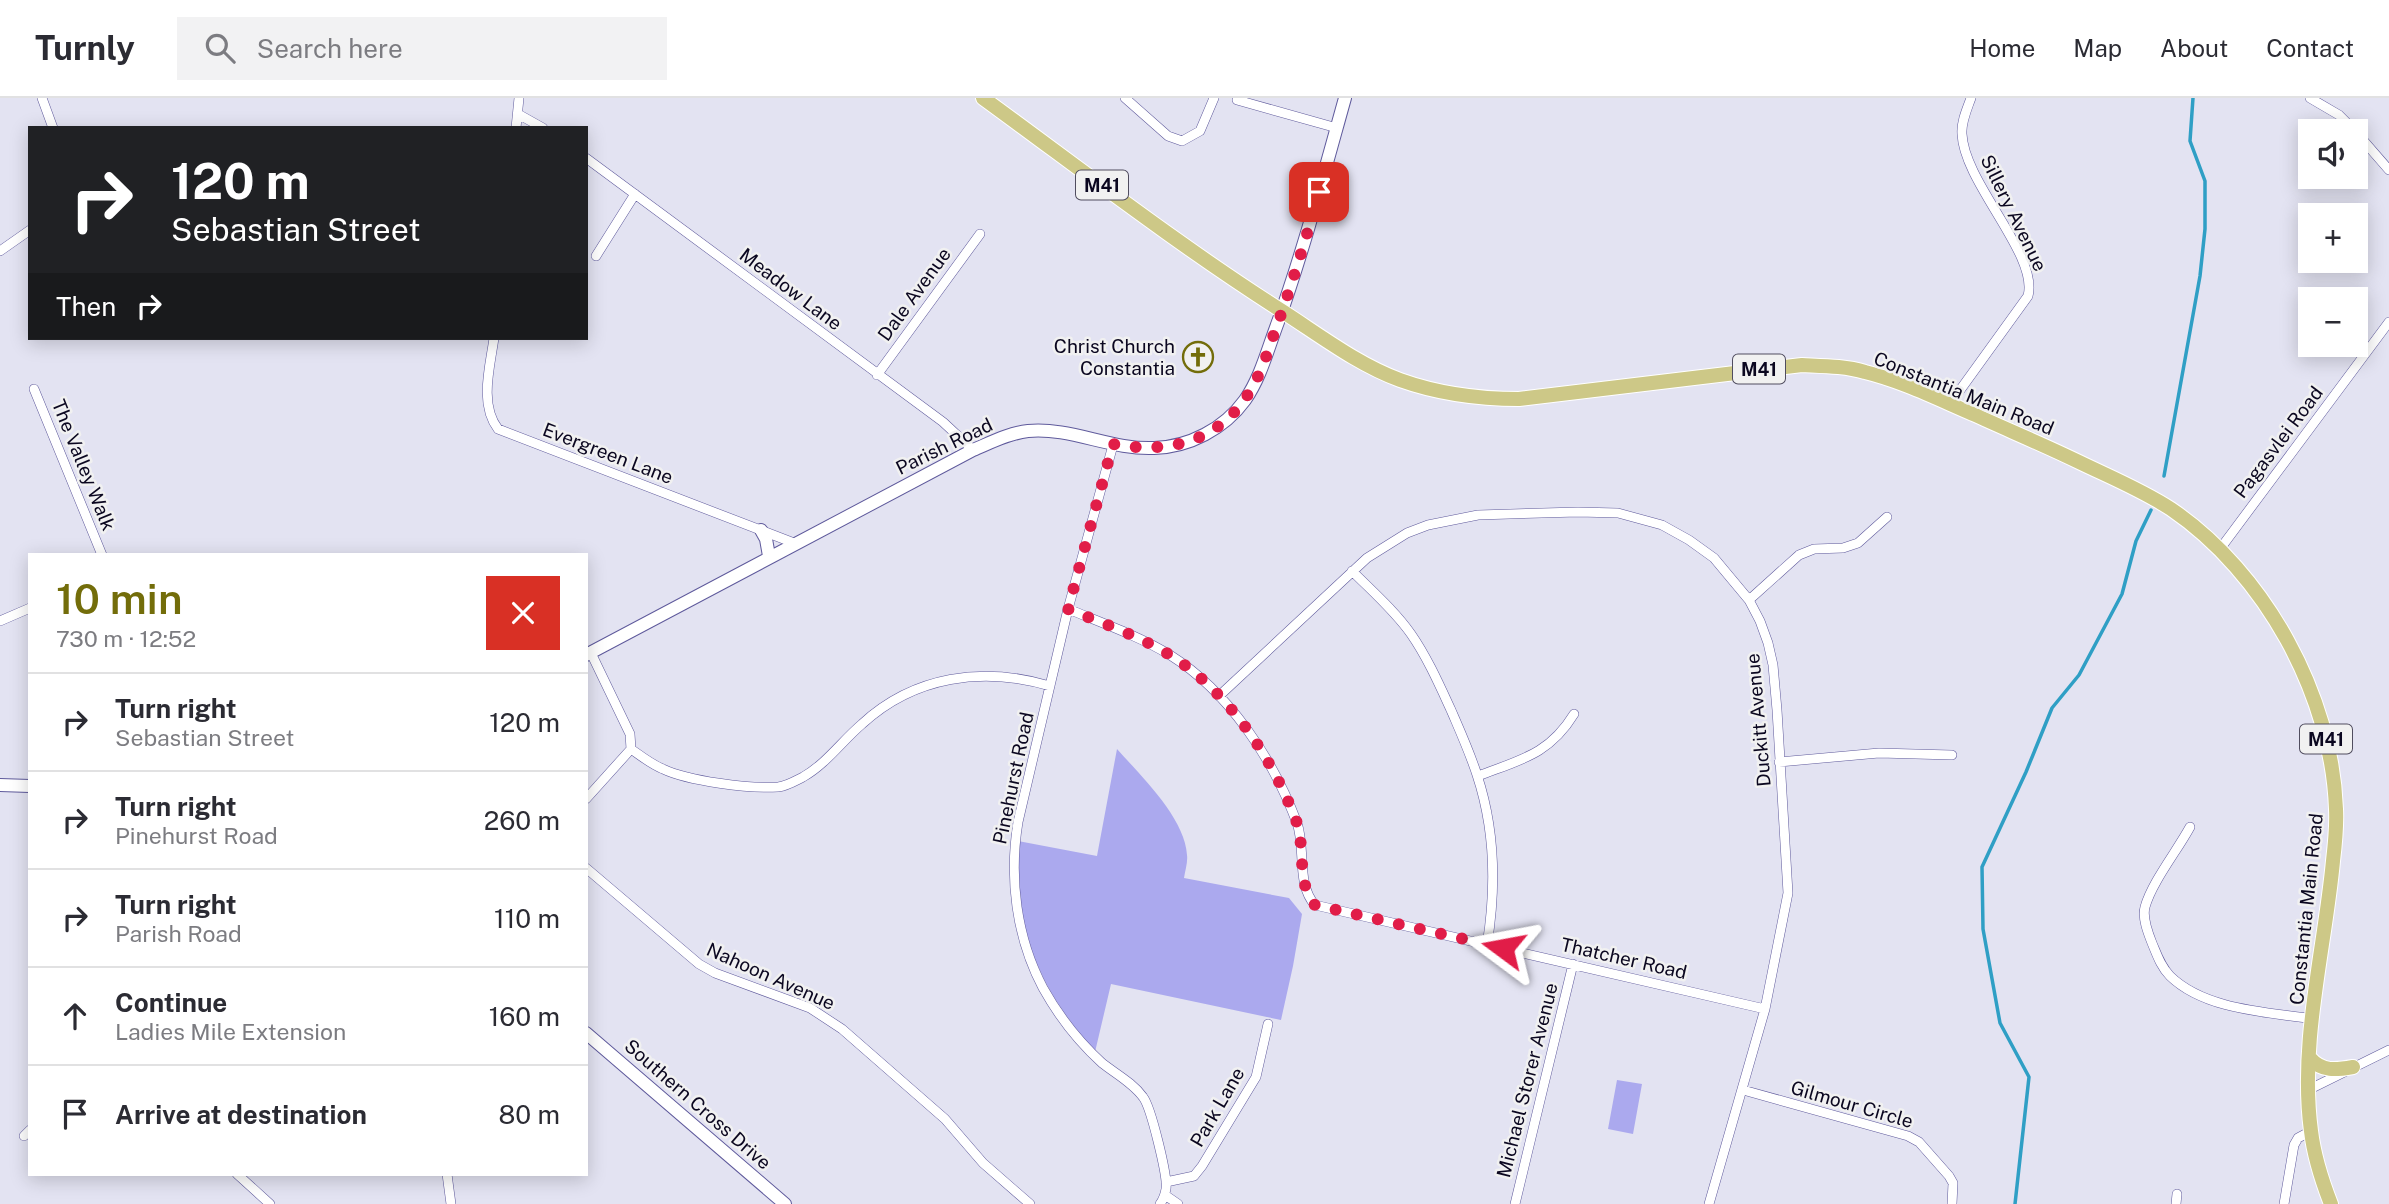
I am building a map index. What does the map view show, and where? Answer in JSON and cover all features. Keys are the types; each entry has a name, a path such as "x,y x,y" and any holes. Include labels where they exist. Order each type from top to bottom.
{"main road":[{"name":"Constantia Main Road","path":"984,98 1222,272 1353,356 1397,379 1426,388 1474,397 1519,399 1802,365 1864,371 1950,404 2063,454 2151,497 2191,524 2220,549 2245,577 2283,632 2315,705 2331,760 2337,810 2313,1019 2308,1090 2311,1131 2331,1204"},
{"path":"2310,1058 2324,1068 2339,1070 2353,1067"}],"street":[{"path":"42,98 52,126"},
{"path":"516,126 519,98"},
{"path":"1125,98 1168,136 1182,141 1200,131 1213,98"},
{"name":"Parish Road","path":"588,654 973,450 1009,436 1042,431 1062,432 1145,449 1188,442 1222,424 1239,407 1254,384 1282,311 1345,98"},
{"name":"Sillery Avenue","path":"1950,404 2028,296 2031,286 2026,266 1973,172 1965,150 1961,131 1971,98"},
{"path":"2311,98 2343,119"},
{"path":"1237,100 1337,128"},
{"path":"518,114 539,126"},
{"path":"2368,147 2389,170"},
{"name":"Meadow Lane","path":"588,159 943,422 973,450"},
{"path":"596,256 635,194"},
{"path":"0,251 28,231"},
{"name":"Dale Avenue","path":"877,375 980,234"},
{"name":"Pagasvlei Road","path":"2220,549 2389,322"},
{"name":"Evergreen Lane","path":"494,340 487,402 490,418 498,429 794,543"},
{"name":"The Valley Walk","path":"34,389 101,553"},
{"name":"Pinehurst Road","path":"1113,444 1068,609 1014,843 1015,899 1026,948 1044,989 1088,1050 1146,1101 1166,1182 1162,1199"},
{"name":"Duckitt Avenue","path":"1219,696 1352,571 1385,545 1407,533 1454,518 1533,513 1618,513 1662,525 1714,558 1749,600 1760,621 1773,665 1788,893 1765,1009 1709,1204"},
{"path":"1749,600 1799,555 1814,549 1843,548 1858,543 1887,517"},
{"path":"761,530 766,539 769,556"},
{"path":"1352,571 1409,631 1422,650 1478,776 1493,869 1494,891 1487,945"},
{"path":"0,621 28,609"},
{"path":"1068,609 1168,654 1189,668 1219,696"},
{"path":"588,654 630,734 631,749 588,797"},
{"path":"631,749 652,764 681,776 779,787 816,769 885,705 915,689 941,680 979,675 1019,678 1050,686"},
{"name":"Thatcher Road","path":"1219,696 1262,753 1285,792 1298,827 1306,889 1311,902 1319,907 1765,1009"},
{"path":"1478,776 1547,747 1565,728 1573,714"},
{"path":"1780,762 1879,753 1952,755"},
{"path":"0,785 28,786"},
{"path":"2190,827 2152,892 2144,912 2150,938 2164,969 2183,985 2208,998 2250,1009 2313,1019"},
{"name":"Nahoon Avenue","path":"588,870 699,964 715,973 810,1008 842,1029 945,1119 983,1163 1030,1204"},
{"name":"Michael Storer Avenue","path":"1516,1204 1573,964"},
{"name":"Park Lane","path":"1166,1182 1192,1177 1202,1166 1256,1077 1268,1024"},
{"name":"Southern Cross Drive","path":"588,1035 785,1204"},
{"path":"2308,1090 2389,1050"},
{"name":"Gilmour Circle","path":"1743,1090 1914,1139 1949,1176 1953,1183 1952,1204"},
{"path":"2284,1204 2294,1145 2298,1138 2311,1131"},
{"path":"239,1176 270,1204"},
{"path":"447,1176 450,1204"},
{"path":"1162,1199 1178,1204"}],"shaded area":[{"path":"1117,749 1160,798 1179,827 1187,855 1184,878 1289,898 1302,914 1281,1020 1111,984 1095,1052 1067,1017 1045,982 1023,923 1018,885 1018,841 1097,856"},
{"path":"1617,1080 1642,1084 1633,1134 1608,1129"}],"waterway":[{"path":"2164,476 2200,276 2205,229 2205,181 2190,141 2193,98"},
{"path":"2015,1204 2029,1077 2000,1023 1983,929 1982,867 2052,708 2079,675 2122,594 2136,541 2151,510"}],"place":[{"name":"Christ Church Constantia","path":"1198,357"}],"route":[{"path":"1319,192 1288,295 1262,366 1245,400 1222,424 1188,442 1159,448 1134,448 1113,444 1068,609 1168,654 1189,668 1219,696 1262,753 1285,792 1298,827 1306,889 1311,902 1319,907 1503,948"}]}
